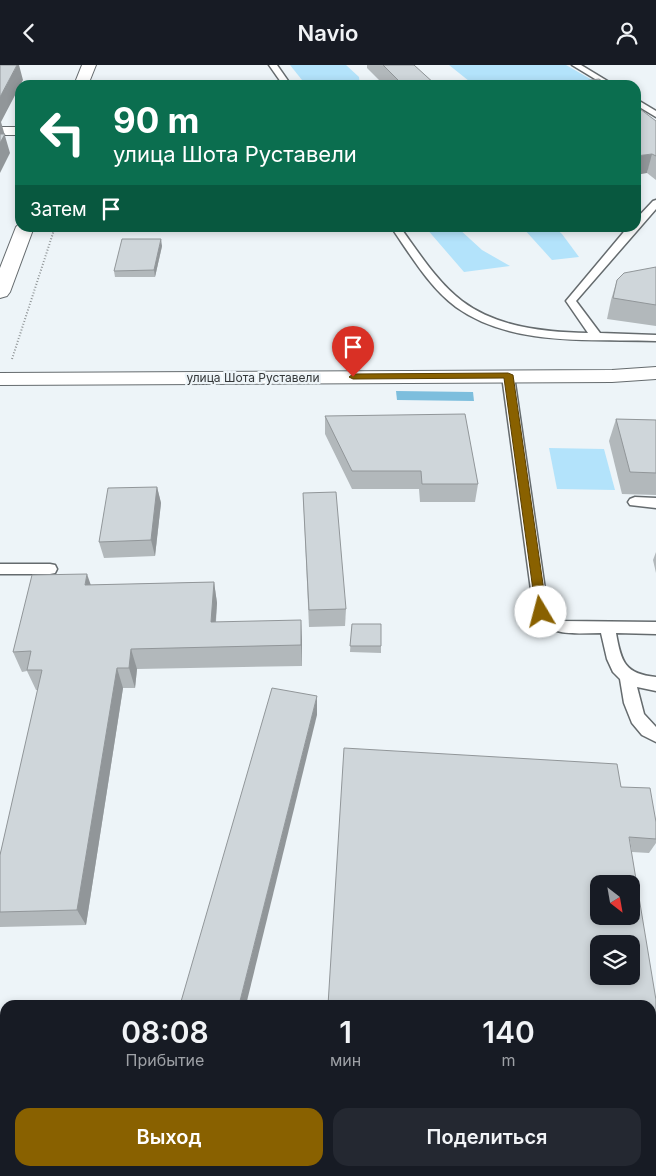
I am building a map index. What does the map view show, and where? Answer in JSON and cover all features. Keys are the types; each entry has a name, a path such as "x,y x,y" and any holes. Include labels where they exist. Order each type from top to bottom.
{"street":[{"path":"83,80 89,65"},
{"path":"0,131 15,131"},
{"path":"0,292 23,232"},
{"name":"улица Шота Руставели","path":"2,379 508,375 612,376 656,373"}],"lane":[{"path":"273,65 284,80"},
{"path":"576,65 602,80"},
{"path":"641,104 656,115"},
{"path":"641,220 656,203"},
{"path":"399,232 430,273 459,304 477,315 503,325 525,330 596,336 656,338"},
{"path":"596,336 571,301 631,232"},
{"path":"508,375 541,612 548,621 562,627 656,629"},
{"path":"635,502 656,503"},
{"path":"0,569 50,569"},
{"path":"607,627 614,662 627,677 644,684 656,684"},
{"path":"627,677 640,726 656,735"}],"path":[{"path":"2,379 54,232"}],"shaded area":[{"path":"290,65 346,65 359,77 359,80 302,80"},
{"path":"449,65 566,65 592,80 468,80"},
{"path":"429,232 462,232 482,250 510,266 464,272"},
{"path":"527,232 560,232 579,257 552,260"},
{"path":"396,391 473,392 474,401 397,400"},
{"path":"549,448 604,449 615,490 557,489"}],"building":[{"path":"0,65 17,65 0,97"},
{"path":"383,65 414,65 430,80 398,80"},
{"path":"641,110 656,121 656,156 652,154 641,155"},
{"path":"0,134 5,134 0,143"},
{"path":"122,239 161,239 154,270 114,271"},
{"path":"656,267 656,305 613,298 617,280 624,273"},
{"path":"465,414 478,484 422,484 421,471 352,471 325,416"},
{"path":"616,419 656,420 656,473 630,472"},
{"path":"157,487 151,540 99,542 108,488"},
{"path":"336,492 346,609 309,610 303,493"},
{"path":"87,574 85,585 214,582 211,622 301,620 301,645 131,649 129,668 117,668 77,910 0,912 0,855 42,670 27,670 31,651 13,652 32,575"},
{"path":"352,624 381,624 381,646 350,646"},
{"path":"272,688 317,696 240,1000 181,1000"},
{"path":"344,748 617,764 621,787 650,788 656,822 656,839 629,837 635,875 590,875 590,925 640,925 640,903 656,1000 328,1000"}],"route":[{"path":"353,377 508,375 541,612"}]}
